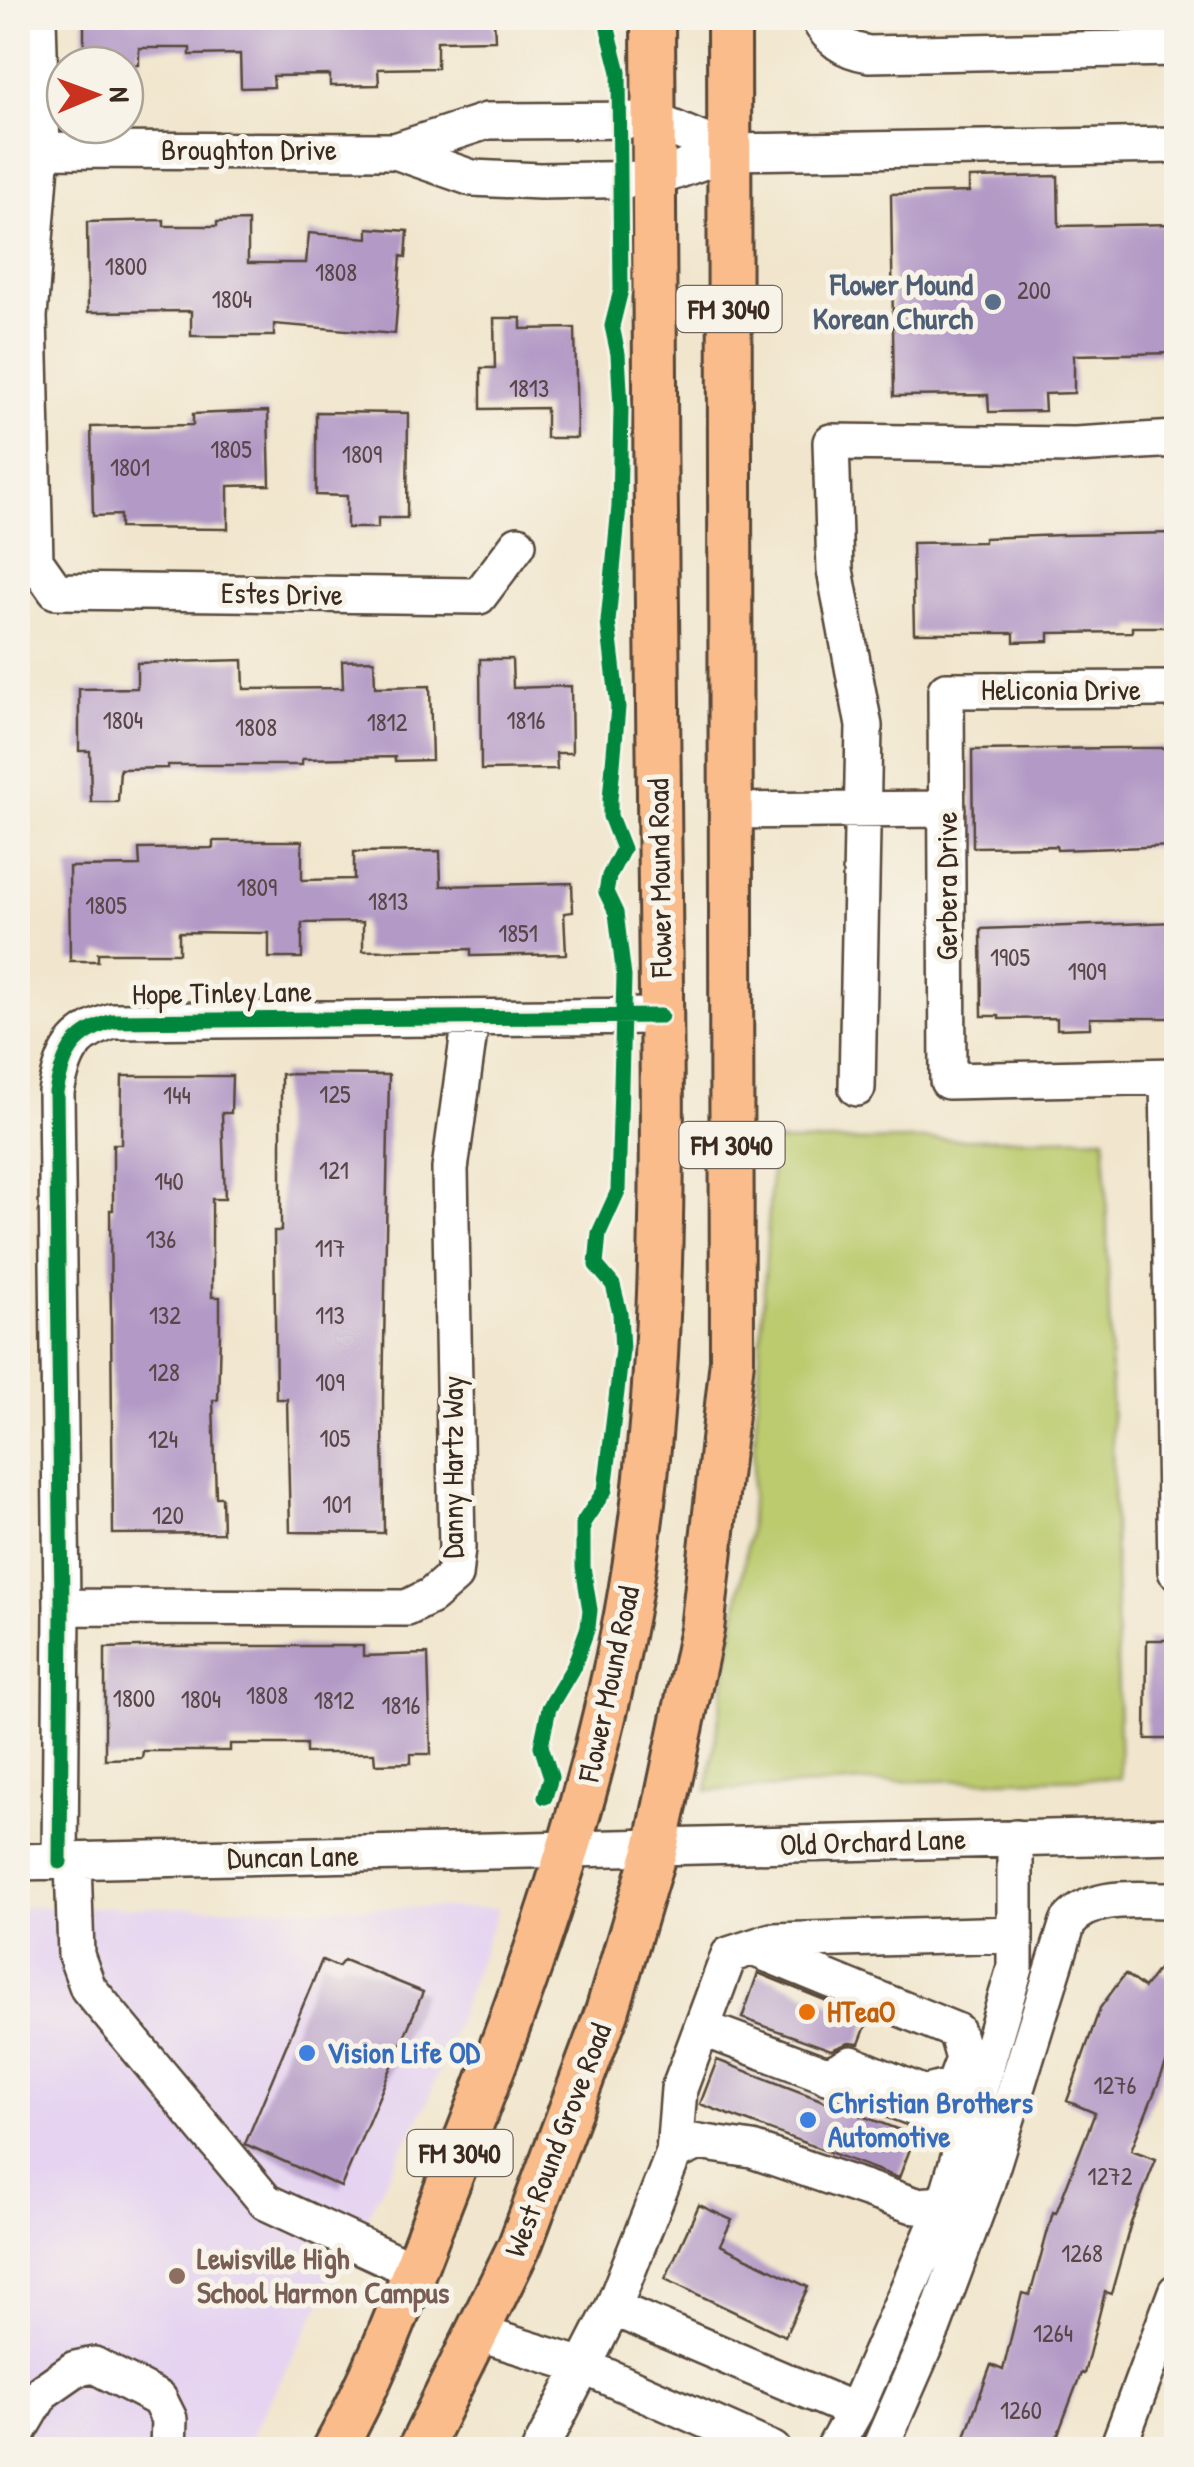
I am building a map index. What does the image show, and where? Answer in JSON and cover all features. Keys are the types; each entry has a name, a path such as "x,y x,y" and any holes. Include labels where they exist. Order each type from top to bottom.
{"main road":[{"name":"Flower Mound Road","path":"569,1850 589,1784 628,1607 646,1462 663,1196 654,18"},
{"name":"FM 3040","path":"659,1833 702,1630 732,1360 729,18"},
{"name":"West Round Grove Road","path":"419,2450 520,2245 594,2048 659,1833"},
{"name":"FM 3040","path":"334,2450 355,2413 506,2038 569,1850"}],"street":[{"path":"38,18 42,150"},
{"path":"818,18 830,38 849,51 869,54 1176,48"},
{"name":"Broughton Drive","path":"42,150 395,151 487,121 653,120 729,152"},
{"path":"729,152 1176,145"},
{"name":"Estes Drive","path":"42,150 29,317 35,561 56,591 479,596 518,544"},
{"name":"Broughton Drive","path":"395,151 472,178 540,181 654,179 729,152"},
{"path":"857,1088 864,726 836,570 831,442 1075,445 1176,439"},
{"name":"Heliconia Drive","path":"946,690 1176,689"},
{"name":"Gerbera Drive","path":"946,690 948,1081 1172,1076"},
{"path":"730,812 946,809"},
{"name":"Hope Tinley Lane","path":"413,2270 266,2202 88,1988 76,1955 67,1862 62,1607 56,1092 63,1056 93,1027 113,1021 661,1016"},
{"name":"Danny Hartz Way","path":"62,1607 406,1608 431,1596 454,1576 450,1169 470,1018"},
{"path":"1172,1076 1176,1570"},
{"name":"Old Orchard Lane","path":"569,1850 659,1833 1016,1838 1176,1835"},
{"path":"833,2450 856,2411 944,2204 1015,1968 1016,1838"},
{"name":"Duncan Lane","path":"18,1862 569,1850"},
{"path":"879,2450 933,2327 986,2185 1068,1922 1077,1912 1099,1902 1176,1900"},
{"path":"540,2450 613,2308 674,2153 679,2089 729,1955 772,1941 1015,1934"},
{"path":"752,1948 956,2032 964,2059 954,2086 924,2094 851,2064 827,2076"},
{"path":"702,2028 967,2128"},
{"path":"674,2153 699,2142 752,2150 916,2206 944,2204"},
{"path":"1117,2450 1176,2292"},
{"path":"613,2308 856,2411"},
{"path":"477,2332 583,2366 773,2450"},
{"path":"18,2433 42,2392 75,2370 94,2366 160,2399 168,2418 168,2450"}],"shaded area":[{"name":"Lewisville High School Harmon Campus","path":"18,1907 498,1908 427,2103 244,2449 18,2450"}],"green space":[{"path":"1105,1137 1120,1778 870,1782 707,1791 749,1533 773,1142"}],"building":[{"path":"84,18 494,18 495,40 437,41 437,68 378,69 379,85 330,86 330,75 273,76 274,87 241,88 240,54 190,55 190,48 84,45"},
{"path":"1058,176 1059,226 1176,224 1176,353 1074,355 1074,393 1044,394 1045,411 989,412 988,395 894,396 891,194 969,192 969,178"},
{"path":"164,220 164,226 217,226 217,222 248,221 248,263 306,263 309,233 368,238 368,228 408,231 406,257 401,256 395,334 274,324 274,336 191,336 191,311 88,312 87,222"},
{"path":"494,318 521,318 521,329 575,328 577,438 546,438 546,408 481,409 481,368 495,368"},
{"path":"268,411 270,485 228,486 228,529 120,528 120,515 93,516 91,427 193,425 193,414"},
{"path":"316,412 408,413 407,518 378,518 378,528 347,528 347,496 316,495"},
{"path":"1176,533 1176,627 1049,633 1049,641 1014,642 1014,633 914,633 912,543"},
{"path":"480,659 512,659 513,688 571,686 572,753 556,753 557,769 481,770"},
{"path":"243,660 244,689 343,688 342,661 374,660 375,687 430,686 432,760 302,759 302,765 120,769 118,802 91,802 90,751 79,751 79,689 137,688 137,663"},
{"path":"1176,748 1176,846 1057,850 1056,846 973,847 972,750"},
{"path":"213,841 302,841 302,880 354,879 354,852 440,851 441,886 572,883 573,912 564,913 566,954 471,956 471,949 363,951 363,922 302,923 302,958 269,958 269,933 179,932 179,953 98,953 98,961 70,961 69,867 140,866 139,849 213,848"},
{"path":"1176,922 1176,1018 1090,1018 1090,1028 1057,1029 1057,1018 982,1016 981,929"},
{"path":"281,1074 389,1075 384,1533 290,1532 287,1399 276,1399 274,1231 281,1231"},
{"path":"122,1076 232,1076 231,1113 222,1113 225,1199 212,1199 212,1297 220,1297 218,1400 213,1400 216,1497 222,1497 223,1533 113,1534 110,1210 113,1144 121,1144"},
{"path":"1147,1640 1176,1640 1176,1739 1146,1739"},
{"path":"363,1646 363,1656 428,1654 431,1754 411,1754 411,1763 375,1764 374,1753 306,1753 306,1744 230,1744 230,1751 143,1751 142,1758 105,1759 105,1648"},
{"path":"322,1960 338,1967 344,1960 423,1992 341,2187 245,2144"},
{"path":"1158,1969 1176,1983 1176,2059 1170,2054 1131,2150 1156,2159 1131,2223 1111,2294 1105,2292 1084,2374 1081,2373 1052,2450 960,2450 991,2365 1003,2370 1022,2293 1030,2295 1053,2212 1056,2213 1095,2113 1067,2101 1100,2008 1125,1974 1144,1988"},
{"name":"HTeaO","path":"758,1973 869,2018 859,2044 849,2043 831,2050 742,2018"},
{"name":"Christian Brothers Automotive","path":"717,2060 915,2136 899,2178 700,2104"},
{"path":"699,2205 732,2220 720,2245 808,2287 785,2336 665,2279"}],"cycle path":[{"path":"545,1797 551,1777 541,1746 549,1708 574,1666 588,1627 583,1523 605,1490 622,1350 620,1313 613,1285 596,1265 599,1233 618,1191 624,977 616,913 606,892 609,876 623,849 610,816 618,707 608,622 619,507 621,409 612,326 621,290 619,72 608,29 612,18"},
{"path":"60,1862 62,1607 56,1092 72,1047 88,1032 113,1021 661,1016"}],"place":[{"name":"Flower Mound Korean Church","path":"993,302"},
{"name":"HTeaO","path":"807,2012"},
{"name":"Vision Life OD","path":"307,2053"},
{"name":"Christian Brothers Automotive","path":"808,2120"},
{"name":"Lewisville High School Harmon Campus","path":"177,2276"}]}
